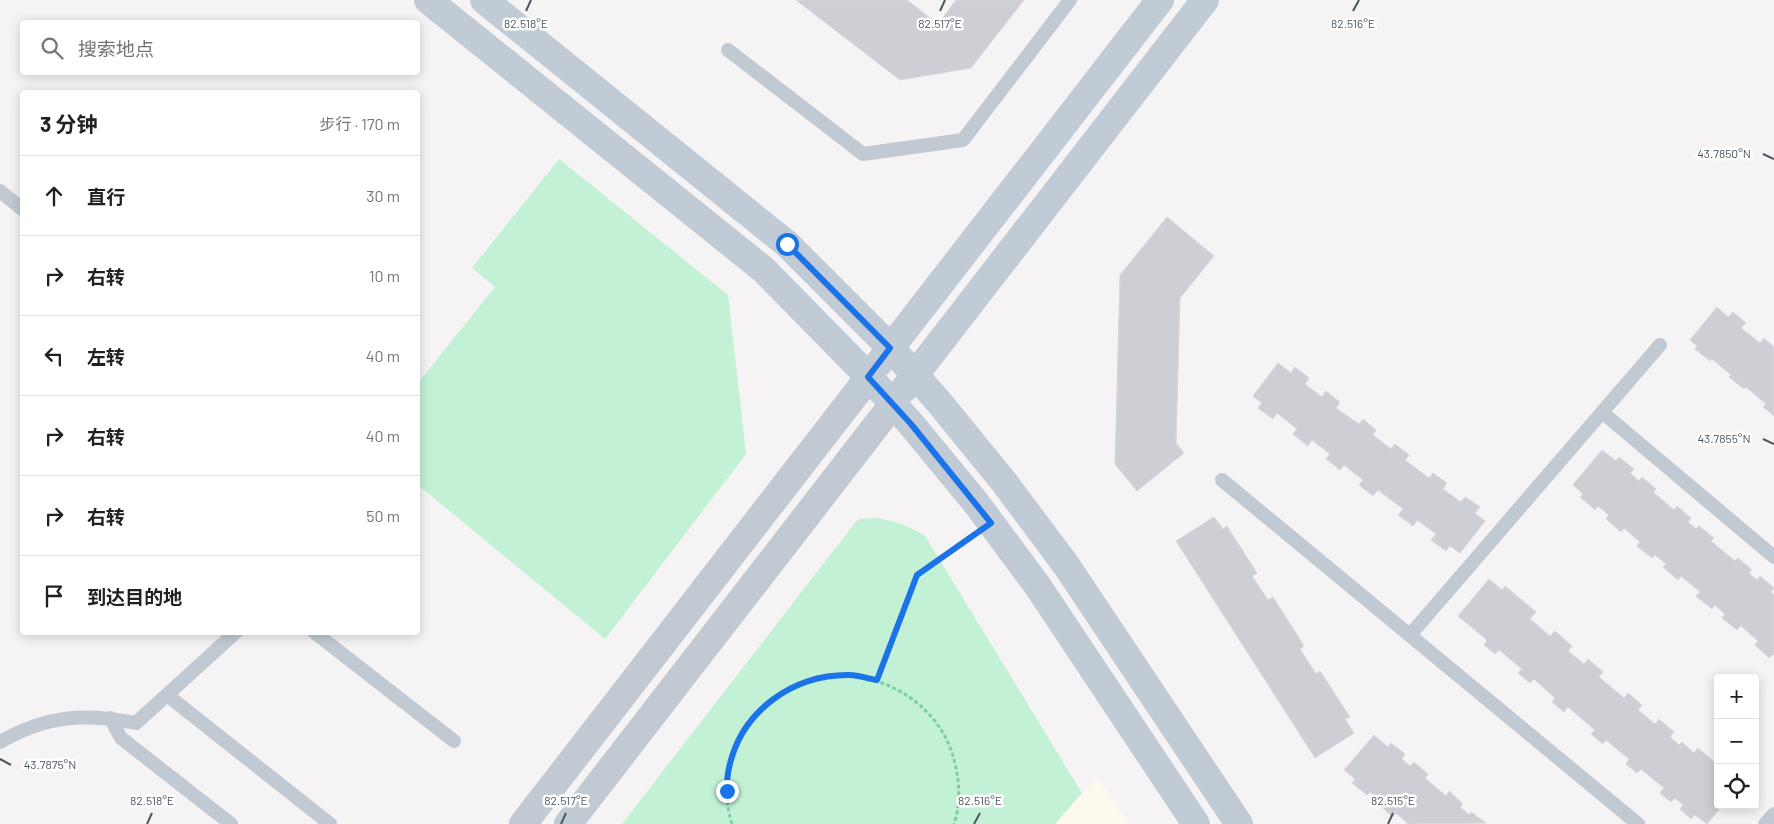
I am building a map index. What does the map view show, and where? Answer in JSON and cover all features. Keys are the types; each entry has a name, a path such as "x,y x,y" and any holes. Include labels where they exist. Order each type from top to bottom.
{"street":[{"path":"428,0 764,270 868,377 893,404 991,523 1037,585 1196,824"},
{"path":"484,0 787,244 890,348 938,401 1004,482 1066,565 1239,824"},
{"path":"523,824 1160,0"},
{"path":"568,824 1205,0"}],"lane":[{"path":"728,50 862,154 963,140 1070,0"},
{"path":"0,191 20,207"},
{"path":"1410,635 1660,345"},
{"path":"1602,412 1774,557"},
{"path":"1222,480 1638,824"},
{"path":"0,742 16,733 58,719 84,716 136,723 233,635"},
{"path":"318,635 454,741"},
{"path":"167,695 330,824"},
{"path":"110,718 121,738 231,824"},
{"path":"1765,824 1774,814"}],"path":[{"path":"877,680 917,575 991,523"},
{"path":"732,824 727,791 729,769 735,747 746,727 761,708 781,693 803,682 827,676 852,675 877,680 900,690 920,705 937,723 949,745 957,768 959,793 954,824"}],"shaded area":[{"path":"1098,779 1129,824 1055,824 1082,793"}],"green space":[{"path":"559,159 728,295 746,454 605,639 420,487 420,381 495,287 472,268"},
{"path":"877,518 902,524 925,536 1082,793 1055,824 622,824 858,519"}],"building":[{"path":"796,0 907,0 938,24 956,0 1024,0 971,68 900,80"},
{"path":"1167,217 1214,256 1180,298 1176,443 1184,453 1137,491 1115,464 1120,275"},
{"path":"1717,307 1728,317 1733,312 1746,323 1741,328 1760,343 1764,338 1774,347 1774,416 1763,407 1766,404 1746,387 1744,389 1729,377 1731,375 1712,359 1710,361 1695,349 1697,346 1690,340"},
{"path":"1278,363 1291,373 1295,367 1309,378 1305,384 1322,397 1326,391 1340,402 1336,408 1359,424 1363,419 1376,430 1373,435 1391,449 1395,444 1409,455 1405,460 1429,478 1433,473 1447,483 1443,489 1461,502 1465,497 1480,507 1475,513 1485,521 1460,553 1450,546 1446,551 1431,540 1436,534 1417,520 1413,526 1398,515 1403,509 1378,490 1373,496 1359,485 1363,480 1344,465 1340,470 1326,459 1330,454 1312,440 1308,446 1293,434 1297,429 1277,413 1273,419 1258,408 1262,403 1253,396"},
{"path":"1602,450 1616,461 1619,457 1634,469 1630,473 1639,481 1642,477 1656,489 1653,492 1674,510 1677,506 1691,518 1688,522 1696,529 1699,526 1714,538 1711,541 1735,561 1738,558 1752,570 1749,573 1757,580 1760,576 1774,588 1771,592 1774,595 1774,654 1769,658 1755,645 1758,641 1741,626 1737,630 1722,618 1725,614 1715,605 1712,609 1696,596 1700,592 1681,576 1678,580 1663,567 1666,564 1655,555 1652,558 1637,546 1640,542 1624,528 1621,532 1606,519 1609,515 1598,506 1595,510 1580,497 1583,494 1573,485"},
{"path":"1214,517 1223,529 1227,526 1257,573 1252,576 1268,600 1273,597 1304,646 1300,649 1316,674 1320,671 1350,717 1345,719 1354,733 1315,758 1176,541"},
{"path":"1489,579 1502,590 1505,586 1536,612 1530,619 1550,636 1555,631 1572,646 1568,651 1584,664 1588,659 1603,672 1599,677 1624,698 1628,693 1642,705 1638,710 1655,724 1659,719 1674,732 1670,737 1679,745 1682,742 1694,753 1698,748 1714,762 1714,809 1720,809 1707,824 1695,815 1691,819 1680,809 1683,805 1675,798 1671,802 1660,793 1664,788 1641,769 1637,773 1626,764 1629,759 1606,740 1603,744 1591,734 1595,730 1568,707 1564,712 1552,702 1555,698 1534,679 1530,683 1518,673 1522,669 1499,650 1495,654 1484,645 1487,640 1458,616"},
{"path":"1374,735 1388,747 1391,743 1405,754 1402,759 1410,766 1414,762 1428,774 1425,778 1446,796 1449,791 1463,804 1460,807 1469,815 1471,812 1486,823 1408,824 1396,813 1393,817 1378,804 1381,801 1370,792 1367,795 1352,783 1355,779 1344,770"}],"route":[{"path":"727,791 729,769 735,747 746,727 761,708 781,693 803,682 827,676 852,675 877,680 917,575 991,523 911,424 868,377 890,348 787,244"}]}
